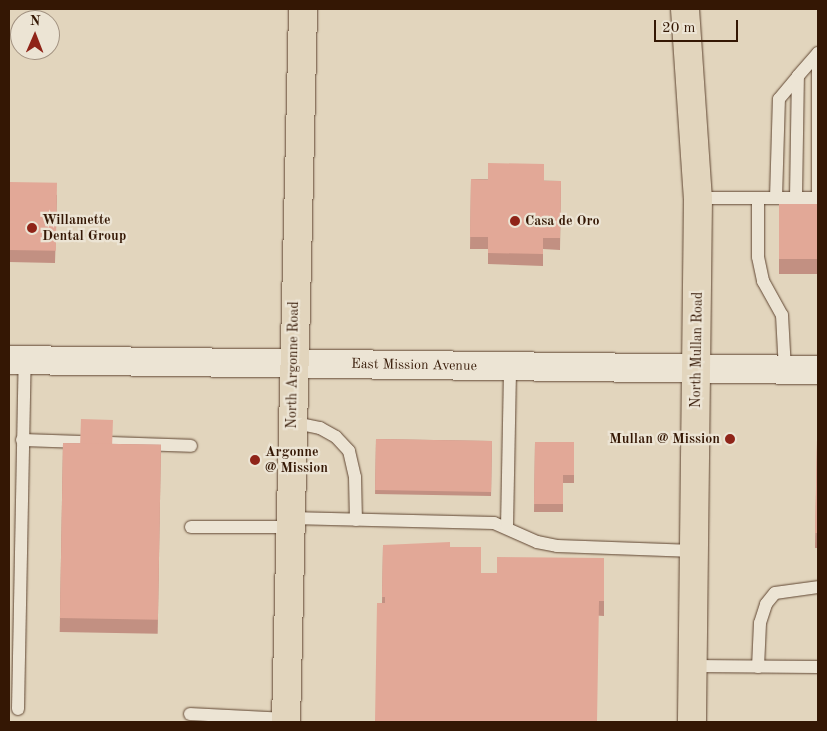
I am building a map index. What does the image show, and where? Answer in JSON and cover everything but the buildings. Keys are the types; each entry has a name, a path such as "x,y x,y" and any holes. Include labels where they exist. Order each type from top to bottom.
{"main road":[{"name":"North Argonne Road","path":"286,721 291,422 303,9"},
{"name":"North Mullan Road","path":"685,9 698,198 692,722"}],"street":[{"name":"East Mission Avenue","path":"17,360 818,370"}],"lane":[{"path":"698,198 818,198 818,53"},
{"path":"776,198 779,99 818,53"},
{"path":"796,198 798,76"},
{"path":"758,198 758,257 763,281 782,315 786,370"},
{"path":"17,360 22,440 18,709"},
{"path":"507,527 510,366"},
{"path":"291,422 320,428 336,437 349,451 355,477 356,520"},
{"path":"22,440 191,446"},
{"path":"191,527 356,520 494,523 507,527 537,542 557,546 694,551"},
{"path":"758,667 760,623 766,604 775,593 818,586"},
{"path":"692,666 818,667"},
{"path":"190,714 286,721"}],"place":[{"name":"Casa de Oro","path":"515,221"},
{"name":"Willamette Dental Group","path":"32,228"},
{"name":"Mullan @ Mission","path":"730,439"},
{"name":"Argonne @ Mission","path":"255,460"}]}
